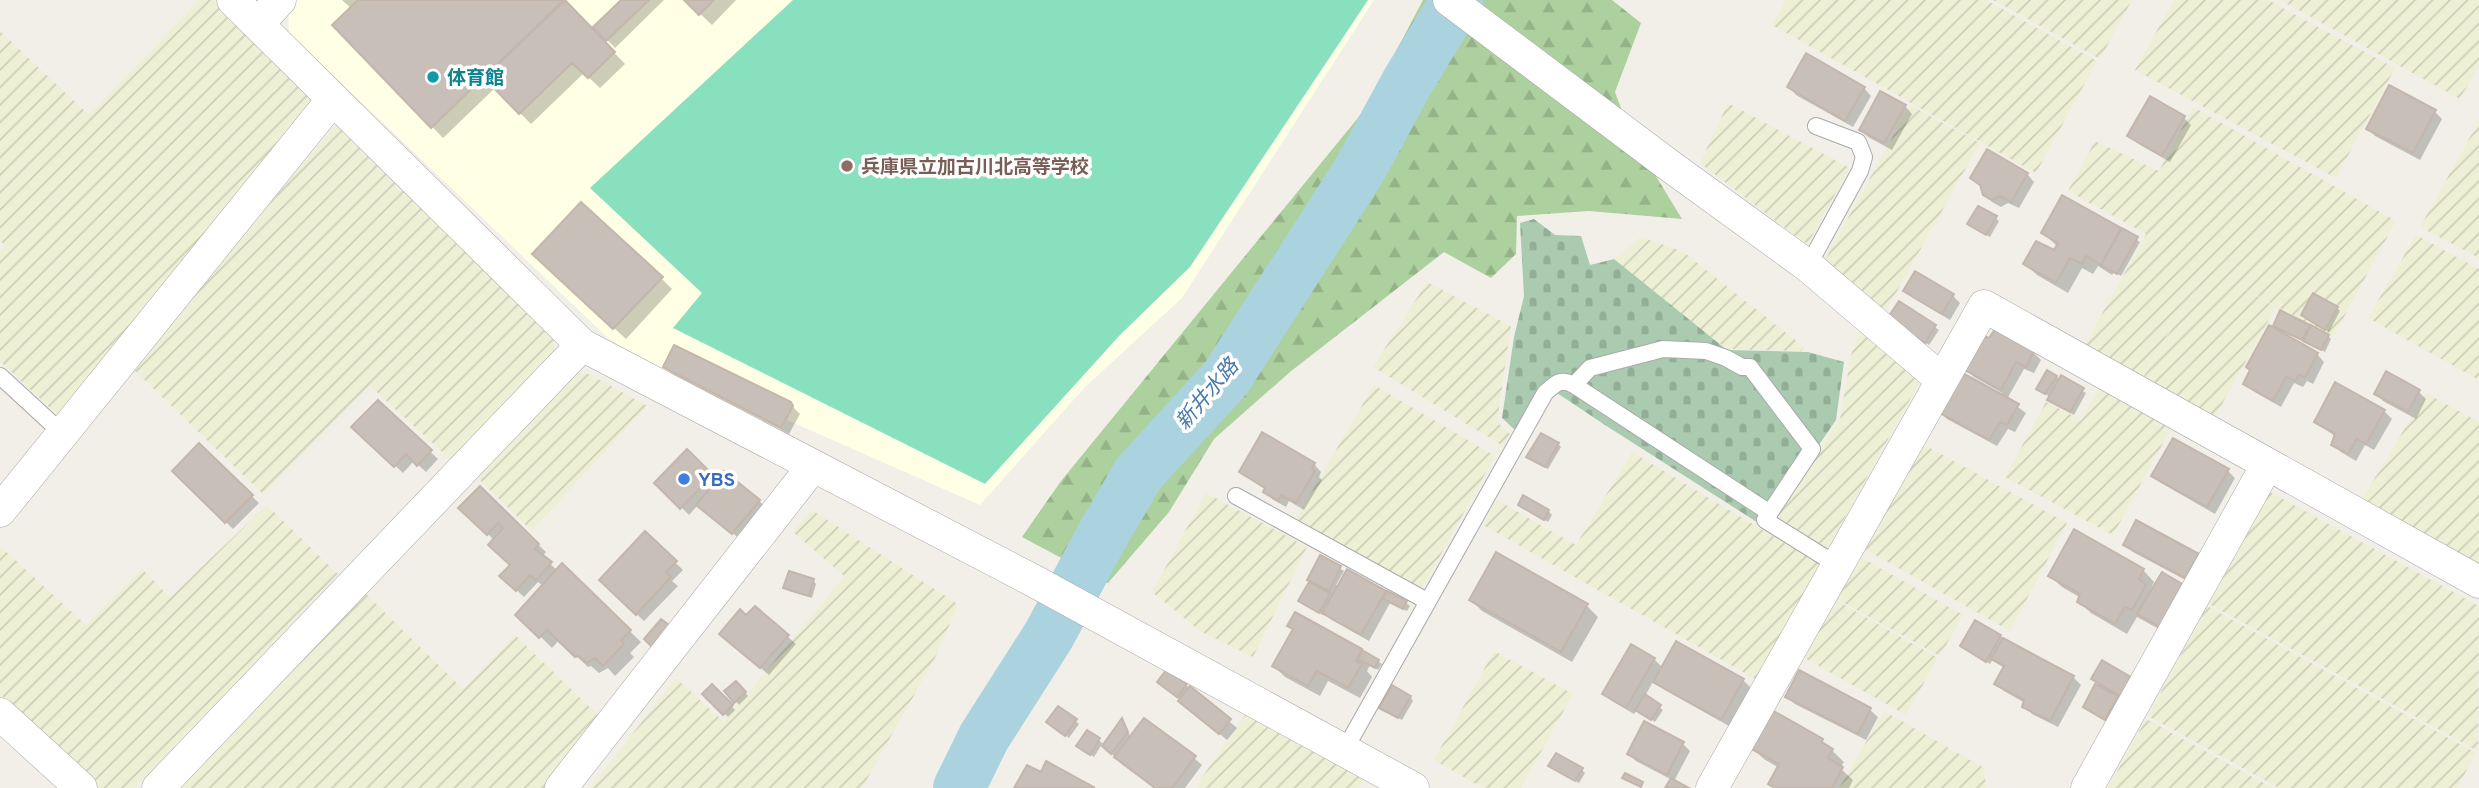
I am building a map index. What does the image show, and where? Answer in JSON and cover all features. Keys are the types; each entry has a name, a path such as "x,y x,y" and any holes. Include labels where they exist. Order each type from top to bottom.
{"street":[{"path":"233,0 582,345 1034,581 1344,751 1375,779 1413,788"},
{"path":"258,24 281,0"},
{"path":"1449,0 1808,266 1942,380"},
{"path":"0,511 333,99"},
{"path":"1712,788 1984,306 2479,582"},
{"path":"158,788 582,345"},
{"path":"2087,788 2267,465"},
{"path":"561,788 813,466"},
{"path":"0,714 81,788"}],"lane":[{"path":"1808,266 1860,171 1864,157 1858,142 1816,126"},
{"path":"1574,385 1590,368 1663,349 1706,351 1742,367 1750,367 1812,449 1765,520 1837,565"},
{"path":"0,376 62,433"},
{"path":"1344,751 1545,393 1558,382 1565,381 1574,385 1770,513"},
{"path":"1236,496 1427,601"}],"shaded area":[{"path":"199,0 213,0 320,106 64,421 0,361 0,252 5,245 0,240 0,31 89,115"},
{"name":"兵庫県立加古川北高等学校","path":"296,0 1374,0 1182,298 1084,388 980,505 787,420 779,435 609,339 289,33 288,9"},
{"path":"1786,0 1986,0 2097,61 2036,173 1772,25"},
{"path":"1993,0 2132,0 2100,59"},
{"path":"2174,0 2268,0 2395,68 2336,178 2135,70"},
{"path":"2280,0 2479,0 2479,65 2460,99"},
{"path":"1728,103 1850,168 1808,243 1803,242 1700,163"},
{"path":"1910,105 1980,143 1882,318 1824,275 1826,258"},
{"path":"2193,107 2396,221 2333,337 2225,278 2276,307 2211,424 2139,384 2208,268 2138,383 2081,352 2146,234 2068,191 2095,141 2159,171"},
{"path":"2479,121 2479,258 2420,227"},
{"path":"337,122 554,330 554,353 450,459 370,386 263,494 133,369"},
{"path":"2416,235 2479,269 2479,380 2368,318"},
{"path":"1640,237 1682,251 1804,347 1801,351 1728,349 1681,316 1616,263 1616,258"},
{"path":"1427,282 1511,326 1497,422 1510,434 1503,446 1373,367"},
{"path":"1862,325 1923,376 1828,548 1773,518 1840,419 1851,355"},
{"path":"574,374 589,374 647,406 532,531 476,476"},
{"path":"2102,383 2174,423 2113,535 2005,477 2046,402 2081,420"},
{"path":"1374,385 1495,456 1423,587 1417,588 1295,520"},
{"path":"2426,393 2479,422 2479,567 2361,501"},
{"path":"1919,442 2067,523 2010,631 1861,547"},
{"path":"1632,452 1823,566 1759,681 1483,525 1497,500 1576,545"},
{"path":"2270,492 2479,606 2478,751 2209,604"},
{"path":"1206,493 1307,547 1253,657 1200,631 1152,592"},
{"path":"267,505 338,574 135,788 96,788 0,694 0,546 86,625 142,569 170,597"},
{"path":"812,510 956,603 957,607 936,656 862,788 590,788 676,678 724,722 844,576 793,532"},
{"path":"1857,555 1963,615 1940,656 1833,597"},
{"path":"364,592 463,689 515,635 602,719 548,788 177,788"},
{"path":"1832,598 1938,658 1906,715 1799,655"},
{"path":"2207,606 2476,753 2457,788 2279,788 2148,716"},
{"path":"1494,651 1573,694 1521,788 1483,788 1434,760"},
{"path":"1884,711 1984,768 1986,788 1839,788"},
{"path":"1246,714 1364,780 1359,788 1199,788 1196,786"},
{"path":"2146,719 2273,788 2108,788"}],"green space":[{"name":"兵庫県立加古川北高等学校","path":"793,0 1368,0 1190,267 1119,336 985,484 673,328 702,293 590,188"},
{"path":"1423,0 1612,0 1641,23 1615,92 1631,135 1682,219 1589,211 1517,216 1516,254 1491,278 1444,252 1290,372 1214,439 1169,512 1108,583 1022,537 1061,481 1366,108"},
{"path":"1534,219 1555,235 1581,236 1590,265 1614,259 1727,350 1808,352 1844,362 1836,420 1763,526 1546,384 1516,431 1502,418 1514,337 1524,296 1520,223"}],"building":[{"name":"体育館","path":"358,0 564,0 431,128 332,25"},
{"path":"565,0 615,52 588,78 572,63 519,114 484,78"},
{"path":"621,0 649,0 606,41 593,27"},
{"path":"684,0 714,0 699,15"},
{"path":"1806,53 1865,87 1845,121 1787,87"},
{"path":"2389,85 2436,110 2413,153 2366,129"},
{"path":"1880,91 1906,105 1884,143 1859,130"},
{"path":"2150,96 2185,116 2162,156 2127,136"},
{"path":"1987,149 2028,173 2011,202 2000,196 1992,200 1983,195 1980,185 1970,178"},
{"path":"2062,195 2121,228 2101,265 2086,256 2082,264 2070,258 2056,283 2023,264 2036,241 2054,250 2058,243 2041,233"},
{"path":"581,202 663,277 613,329 532,254"},
{"path":"1978,206 1997,216 1986,235 1967,224"},
{"path":"2122,228 2138,237 2117,274 2101,265"},
{"path":"1915,271 1954,294 1942,314 1903,291"},
{"path":"2313,293 2338,307 2325,330 2301,315"},
{"path":"1899,301 1936,325 1925,343 1887,319"},
{"path":"2280,310 2310,325 2302,340 2273,326"},
{"path":"2269,325 2318,353 2305,377 2299,375 2295,381 2286,377 2273,401 2243,384 2250,370 2246,367"},
{"path":"2311,325 2329,335 2321,350 2303,341"},
{"path":"1995,329 2034,351 2026,367 2016,362 2001,390 1965,370 1984,336 1989,338"},
{"path":"674,345 791,402 793,406 781,428 663,367"},
{"path":"1957,370 2019,404 2007,425 2000,422 1989,440 1938,412"},
{"path":"2047,370 2057,376 2045,394 2036,389"},
{"path":"2386,371 2420,390 2408,412 2374,394"},
{"path":"2061,375 2084,388 2070,412 2047,400"},
{"path":"2335,382 2385,410 2366,444 2357,439 2348,454 2331,445 2335,434 2314,422"},
{"path":"378,400 432,450 417,466 406,454 394,467 351,427"},
{"path":"1262,432 1315,463 1312,469 1315,471 1296,503 1281,495 1278,501 1263,492 1265,488 1239,472"},
{"path":"1541,433 1559,443 1545,467 1526,457"},
{"path":"2173,438 2229,469 2207,507 2151,476"},
{"path":"199,443 253,495 225,523 172,471"},
{"name":"YBS","path":"687,449 713,475 680,509 654,483"},
{"path":"724,471 760,500 732,534 696,505"},
{"path":"480,486 539,544 535,549 552,562 536,581 530,575 516,591 499,576 510,565 488,545 503,528 498,523 487,535 458,508"},
{"path":"1523,495 1549,510 1544,520 1518,505"},
{"path":"2136,520 2199,554 2185,578 2123,545"},
{"path":"2074,529 2144,569 2139,579 2146,585 2132,610 2125,607 2115,624 2077,602 2080,594 2048,576"},
{"path":"645,531 677,561 666,572 671,577 636,615 599,580"},
{"path":"1496,552 1588,604 1561,652 1469,600"},
{"path":"1320,555 1341,566 1329,591 1307,580"},
{"path":"562,563 631,630 621,640 624,644 603,666 595,658 587,663 578,656 575,657 547,630 539,638 515,615"},
{"path":"1347,569 1386,591 1361,635 1322,613"},
{"path":"789,571 814,579 809,596 783,588"},
{"path":"2162,572 2184,585 2160,627 2137,614"},
{"path":"1309,582 1330,593 1319,613 1298,601"},
{"path":"1387,591 1407,601 1403,609 1383,599"},
{"path":"755,606 789,635 760,668 719,634 740,609 746,615"},
{"path":"1295,612 1362,649 1356,661 1362,664 1348,688 1317,671 1308,686 1272,666 1293,629 1287,626"},
{"path":"661,619 672,627 654,649 644,639"},
{"path":"1975,620 2001,635 1986,662 1960,646"},
{"path":"2003,638 2074,676 2050,721 2022,707 2024,700 1994,684 2004,666 1991,659"},
{"path":"1676,641 1744,679 1721,720 1653,682"},
{"path":"1631,644 1655,658 1626,708 1602,694"},
{"path":"1362,650 1379,660 1375,668 1358,659"},
{"path":"2102,660 2131,677 2120,696 2091,679"},
{"path":"1167,669 1187,684 1177,697 1157,682"},
{"path":"1799,670 1871,708 1858,734 1785,697"},
{"path":"736,681 746,692 734,703 724,691"},
{"path":"712,684 733,705 723,715 702,694"},
{"path":"2095,684 2118,696 2105,720 2083,707"},
{"path":"1392,685 1411,696 1398,718 1379,708"},
{"path":"1190,686 1231,719 1219,734 1178,701"},
{"path":"1645,694 1661,705 1651,720 1635,710"},
{"path":"1058,706 1077,719 1065,736 1046,722"},
{"path":"1772,710 1823,739 1822,742 1833,749 1828,758 1843,767 1832,788 1775,788 1768,784 1779,764 1750,748"},
{"path":"1122,718 1128,732 1111,754 1102,746"},
{"path":"1144,718 1196,756 1172,788 1155,788 1114,757"},
{"path":"1644,721 1684,742 1667,775 1627,754"},
{"path":"1087,730 1100,738 1090,755 1076,746"},
{"path":"1556,753 1583,768 1575,781 1548,766"},
{"path":"1046,761 1095,788 1014,788 1027,765 1041,772"},
{"path":"1625,773 1643,782 1641,787 1622,778"},
{"path":"1671,778 1689,788 1665,788"}],"waterway":[{"name":"新井水路","path":"959,788 984,737 1049,635 1139,473 1226,378 1359,171 1408,81 1457,0"}],"place":[{"name":"体育館","path":"433,77"},
{"name":"兵庫県立加古川北高等学校","path":"847,166"},
{"name":"YBS","path":"684,479"}]}
